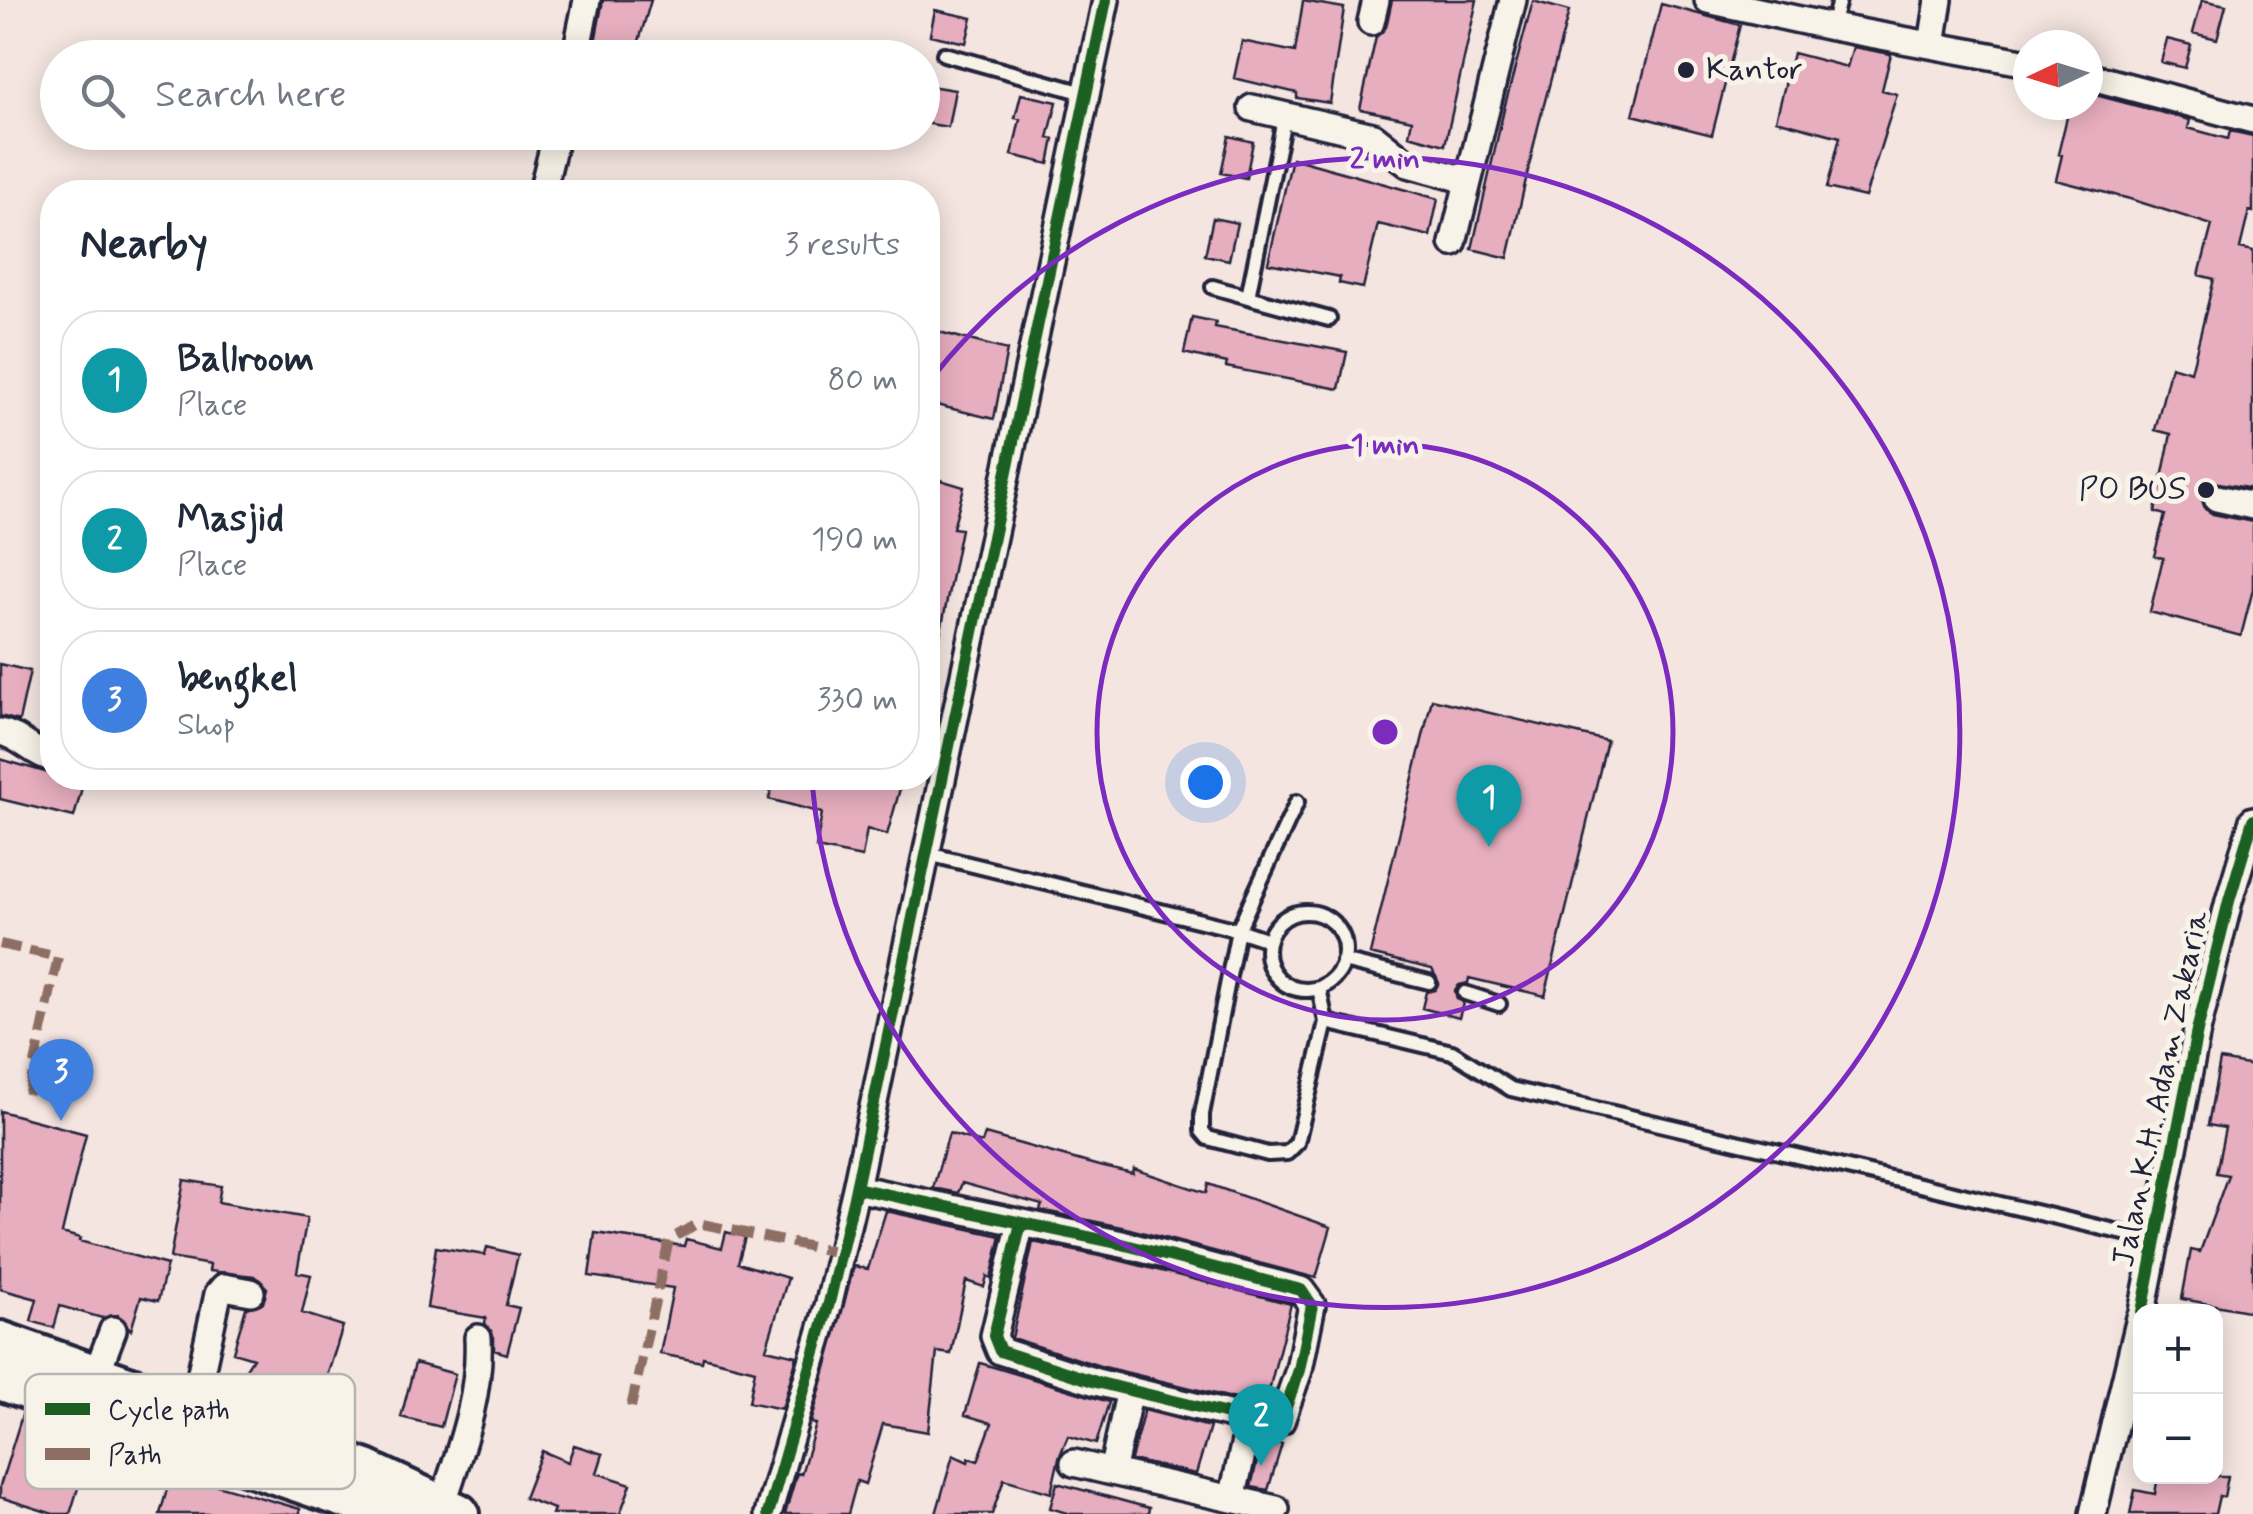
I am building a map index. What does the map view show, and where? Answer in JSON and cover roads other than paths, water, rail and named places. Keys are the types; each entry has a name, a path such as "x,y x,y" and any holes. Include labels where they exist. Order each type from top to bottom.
{"main road":[{"path":"0,1342 90,1374"},
{"path":"0,1378 25,1387"},
{"path":"355,1467 450,1510"},
{"path":"322,1489 395,1514"}],"street":[{"path":"579,40 588,0"},
{"path":"768,1514 829,1304 856,1188 1106,0"},
{"path":"1453,243 1512,0"},
{"path":"1932,44 1938,0"},
{"path":"1714,1 2013,60"},
{"path":"2103,80 2253,120"},
{"path":"1252,108 1373,136 1408,164 1467,180"},
{"path":"545,180 552,150"},
{"path":"2216,498 2253,506"},
{"path":"0,732 20,738 40,754"},
{"name":"Jalan K.H. Adam Zakaria","path":"2143,1304 2197,1031 2253,820"},
{"path":"856,1188 1021,1222 1122,1244 1306,1292 1312,1305 1299,1370 1281,1420 1274,1424 1130,1390 1000,1351 995,1344 996,1322 1021,1222"},
{"path":"201,1374 218,1294 224,1287 252,1292"},
{"path":"97,1374 114,1330"},
{"path":"450,1510 472,1407 478,1338"},
{"name":"Jalan K.H. Adam Zakaria","path":"2094,1514 2133,1349"},
{"path":"1112,1472 1130,1390"},
{"path":"1232,1500 1250,1419"},
{"path":"1074,1463 1276,1509"}],"lane":[{"path":"1832,27 1839,0"},
{"path":"944,54 1084,93"},
{"path":"1248,297 1285,114"},
{"path":"1214,287 1329,319"},
{"path":"1297,802 1238,930 1202,1114 1202,1131 1208,1138 1268,1154 1287,1153 1297,1143 1326,1022 1319,988"},
{"path":"928,854 1268,940"},
{"path":"1316,913 1336,926 1344,949 1343,961 1330,982 1319,988 1307,990 1284,984 1269,964 1268,940 1273,929 1292,914 1316,913"},
{"path":"1343,961 1428,982"},
{"path":"1465,993 1499,1004"},
{"path":"1326,1022 1452,1052 1510,1089 2158,1240"}],"place":[{"name":"Kantor","path":"1686,70"},
{"name":"PO BUS","path":"2206,490"},
{"name":"Ballroom","path":"1489,847"},
{"name":"bengkel","path":"61,1121"},
{"name":"Masjid","path":"1261,1466"}]}
